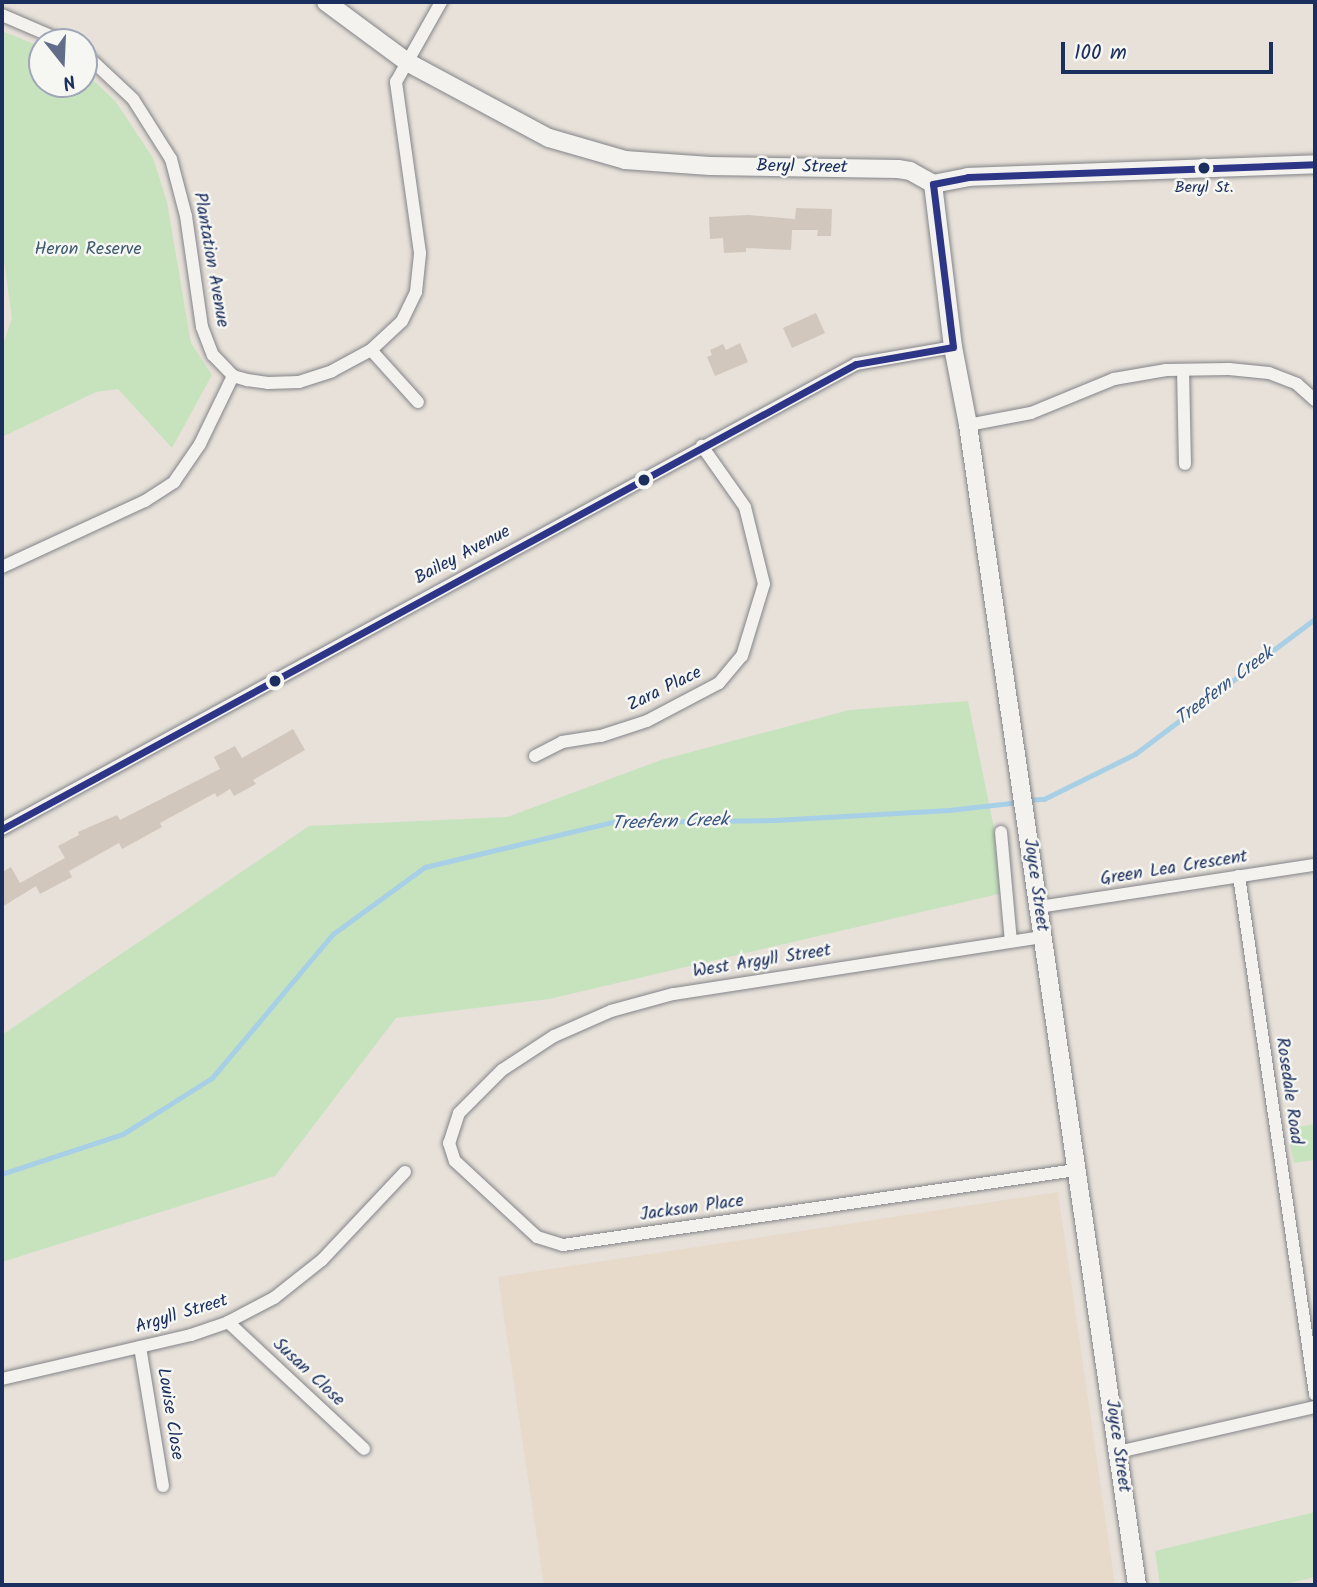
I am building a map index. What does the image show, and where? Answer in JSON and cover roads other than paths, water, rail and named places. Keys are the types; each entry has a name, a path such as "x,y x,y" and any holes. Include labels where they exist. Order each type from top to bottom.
{"street":[{"name":"Beryl Street","path":"326,2 407,62 549,138 605,155 646,162 710,166 898,169 910,171 933,184"},
{"path":"2,567 145,501 174,482 200,444 233,376 268,383 299,382 351,363 371,350 402,321 416,292 419,242 396,89 398,75 441,2"},
{"path":"2,15 32,28"},
{"name":"Plantation Avenue","path":"98,65 128,92 171,159 184,207 205,336 213,355 233,376"},
{"path":"933,184 968,177 1315,164"},
{"name":"Joyce Street","path":"933,184 953,347 968,425 1026,814 1137,1585"},
{"name":"Bailey Avenue","path":"2,829 856,364 953,347"},
{"path":"371,350 418,402"},
{"path":"968,425 1031,413 1114,379 1183,370 1229,369 1269,373 1297,384 1315,400"},
{"path":"1183,370 1185,464"},
{"name":"Zara Place","path":"535,756 562,742 601,736 647,721 719,683 741,656 764,584 745,507 702,446"},
{"path":"1001,832 1011,942"},
{"name":"Green Lea Crescent","path":"1039,907 1315,866"},
{"name":"Rosedale Road","path":"1239,876 1315,1394"},
{"name":"West Argyll Street","path":"502,1070 554,1036 611,1011 673,994 1042,937"},
{"name":"Jackson Place","path":"502,1070 459,1113 449,1137 452,1157 537,1237 563,1245 1076,1170"},
{"name":"Argyll Street","path":"2,1379 140,1347 228,1322 274,1298 322,1260 405,1172"},
{"name":"Susan Close","path":"228,1322 364,1449"},
{"name":"Louise Close","path":"140,1347 163,1486"},
{"path":"1118,1452 1315,1407"}],"waterway":[{"name":"Treefern Creek","path":"1028,800 1044,799 1135,754 1315,619"},
{"name":"Treefern Creek","path":"2,1174 123,1134 212,1078 333,934 425,867 613,822 775,820 949,810 1020,802"}],"place":[{"name":"Beryl St.","path":"1204,168"}],"park label":[{"name":"Heron Reserve","path":"88,250"}]}
